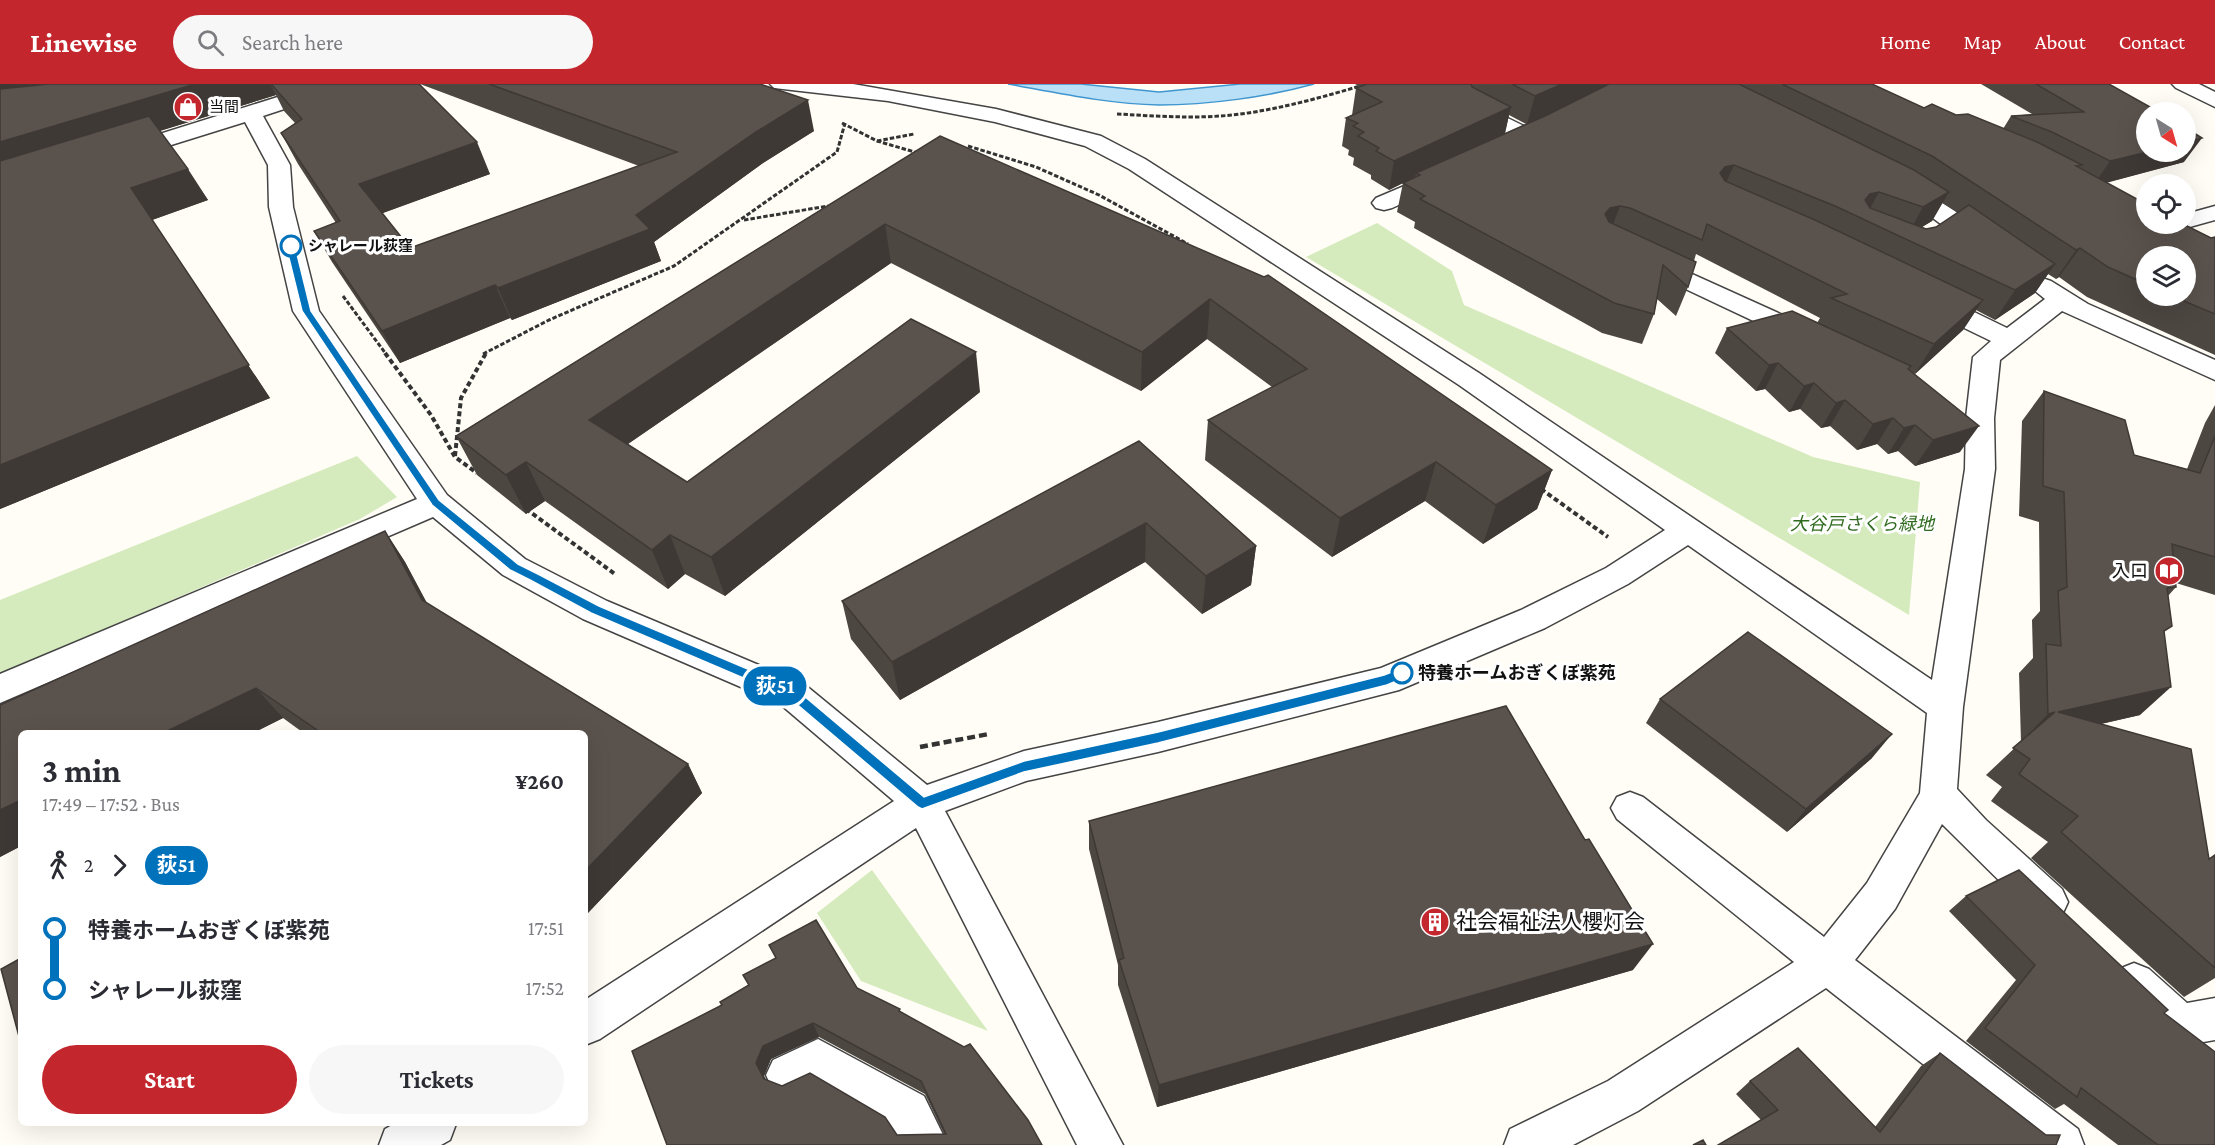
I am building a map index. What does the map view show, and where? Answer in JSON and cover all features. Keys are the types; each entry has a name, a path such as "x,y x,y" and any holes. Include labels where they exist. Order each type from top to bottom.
{"street":[{"path":"781,84 820,86 940,104 1093,141 1137,164 1469,379 1945,707"},
{"path":"2183,84 2215,101"},
{"path":"100,159 134,139 251,113 331,86"},
{"path":"1474,108 1538,132 1507,147"},
{"path":"251,113 279,165 281,207 306,311 436,503 514,567 595,609 792,694 922,803 1101,1145"},
{"path":"1384,204 1466,165"},
{"path":"1876,177 1907,192 1943,227 2015,266 2079,310 2215,371"},
{"path":"2196,218 2215,213"},
{"path":"1630,254 1832,348"},
{"path":"1904,288 2009,339"},
{"path":"1529,1145 1623,1096 1827,964 1881,896 1938,794 1945,707 1980,469 1969,413 1988,357 2061,299"},
{"path":"0,689 436,503"},
{"path":"588,1022 922,803 1024,766 1158,737 1387,680 1533,619 1617,576 1688,530"},
{"path":"1938,794 1973,832 2076,929"},
{"path":"1630,808 1827,964 2062,1145"},
{"path":"2111,961 2180,1025 2215,1019"},
{"path":"788,1075 818,1060 908,1112 926,1145"},
{"path":"401,1145 431,1126"}],"path":[{"path":"1113,113 1168,116 1244,113 1305,102 1367,84"},
{"path":"436,503 455,457 461,398 483,354 549,320 674,266 837,152 844,124 852,118"},
{"path":"834,120 877,141 920,153"},
{"path":"877,141 913,134 920,135"},
{"path":"960,143 1036,167 1088,190 1198,249"},
{"path":"742,220 833,205"},
{"path":"342,295 431,415 455,457 482,477"},
{"path":"1538,486 1615,541"},
{"path":"519,503 618,576"},
{"path":"910,749 989,734"}],"green space":[{"name":"大谷戸さくら緑地","path":"1377,223 1452,271 1464,305 1813,457 1920,482 1909,615 1306,257"},
{"path":"357,456 397,497 360,519 0,674 0,600"},
{"path":"872,870 988,1031 861,981 817,913"}],"water":[{"path":"1008,84 1081,84 1159,92 1240,84 1314,84 1237,99 1197,104 1159,105 1102,100"}],"building":[{"path":"49,84 195,84 0,142 0,89"},
{"path":"271,84 419,84 477,142 359,184 410,248 677,152 489,84 760,84 808,100 756,132 636,215 650,229 498,288 495,285 382,331 314,231 340,221 281,133 302,119"},
{"path":"1367,84 1471,84 1472,87 1511,107 1394,161 1376,151 1379,148 1358,136 1364,132 1353,126 1358,123 1346,118 1382,102 1356,88"},
{"path":"1512,84 1562,84 1535,96"},
{"path":"1609,84 1739,84 1914,170 1949,192 1923,207 1879,192 1870,194 1865,200 1870,208 1926,229 1936,227 1969,205 2055,264 2015,290 1835,206 1734,165 1725,167 1720,173 1725,181 1815,220 1983,300 1934,344 1831,298 1847,294 1707,224 1702,240 1630,208 1620,206 1610,208 1605,214 1609,222 1696,262 1688,287 1663,265 1654,314 1614,303 1420,199 1425,196 1403,183 1420,175 1416,173 1545,116"},
{"path":"1782,84 1872,84 1924,108 1932,104 1956,115 1968,114 2037,142 2082,165 2076,166 2136,199 2136,234 2196,234 2196,230 2211,238 2215,237 2215,314 2196,306 2196,246 2136,246 2136,280 2108,267 2080,248 2076,250 1932,156"},
{"path":"2036,84 2109,84 2141,102 2136,102 2136,155 2110,161 2052,132 2011,116 2084,112"},
{"path":"149,116 188,169 131,188 249,365 0,465 0,161"},
{"path":"940,136 1264,277 1268,275 1552,470 1496,505 1436,462 1340,518 1208,420 1307,369 1210,299 1142,352 885,224 589,420 687,482 911,319 976,352 711,557 670,535 652,550 526,462 506,475 456,436"},
{"path":"1792,311 1911,366 1908,369 1979,426 1933,440 1915,425 1904,428 1893,418 1873,424 1845,400 1836,403 1814,383 1804,386 1778,363 1769,365 1727,328"},
{"path":"2044,391 2125,420 2134,455 2200,473 2215,436 2215,557 2172,544 2176,587 2167,588 2172,626 2164,631 2171,687 2058,712 2191,749 2209,859 2215,855 2215,968 2061,832 2078,816 2019,774 2030,759 2013,748 2055,712 2048,714 2046,644 2061,646 2058,591 2067,587 2064,492 2043,486"},
{"path":"1139,441 1256,546 1206,576 1146,523 892,662 842,601"},
{"path":"385,531 422,600 688,764 588,868 588,730 317,730 256,688 169,730 18,730 18,801 0,810 0,705"},
{"path":"1748,632 1892,734 1806,809 1660,699"},
{"name":"社会福祉法人櫻灯会","path":"1506,706 1585,840 1589,839 1653,944 1159,1085 1119,960 1124,958 1089,821"},
{"path":"2019,870 2168,1010 2164,1013 2215,1052 2215,1145 2158,1145 2081,1088 2077,1097 1985,1028 2035,965 1966,896"},
{"path":"816,920 857,988 900,1009 899,1011 964,1047 970,1044 1028,1120 1042,1145 667,1145 632,1051 722,1005 720,1002 749,985 743,975 776,958 769,945","holes":["813,1023 921,1081 946,1134 897,1135 885,1117 810,1073 782,1086 764,1079 756,1063 763,1046"]},
{"path":"18,960 18,1033 1,969"},
{"path":"1798,1048 1880,1132 1940,1053 2046,1135 2060,1135 2056,1145 1718,1145 1778,1110 1750,1081"},
{"path":"1703,1140 1706,1145 1693,1145"}],"bus line":[{"name":"荻51","path":"291,246 306,311 436,503 514,567 595,609 792,694 922,803 1024,766 1158,737 1387,680 1402,673"}],"place":[{"name":"当間","path":"188,107"},
{"name":"シャレール荻窪","path":"291,246"},
{"name":"入口","path":"2169,571"},
{"name":"特養ホームおぎくぼ紫苑","path":"1402,673"},
{"name":"社会福祉法人櫻灯会","path":"1435,922"}]}
